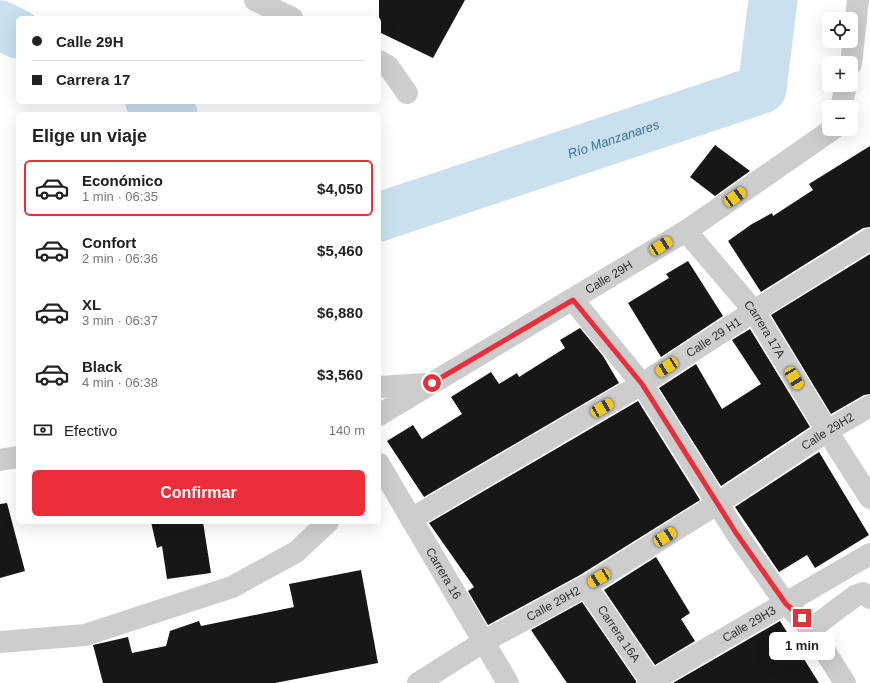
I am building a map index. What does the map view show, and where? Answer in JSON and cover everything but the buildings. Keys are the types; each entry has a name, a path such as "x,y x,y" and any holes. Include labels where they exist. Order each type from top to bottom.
{"street":[{"path":"255,0 288,16"},
{"path":"858,0 858,56"},
{"path":"381,62 388,66 407,93"},
{"name":"Calle 29H","path":"381,414 686,231 823,136"},
{"name":"Carrera 17A","path":"686,231 754,311 827,431 870,498"},
{"name":"Calle 29 H1","path":"411,519 642,384 754,311 870,239"},
{"path":"573,300 642,384 717,504 786,604 811,629 846,683"},
{"path":"381,388 432,383"},
{"name":"Calle 29H2","path":"418,683 483,642 586,586 717,504 827,431 870,406"},
{"path":"0,460 16,457"},
{"name":"Carrera 16","path":"381,467 508,683"},
{"path":"0,642 85,635 232,587 296,552 326,524"},
{"name":"Calle 29H3","path":"650,682 870,554"},
{"name":"Carrera 16A","path":"586,586 650,682"},
{"path":"811,629 855,596 863,593 870,598"}],"waterway":[{"name":"Río Manzanares","path":"381,216 762,89 773,0"},
{"name":"Río Manzanares","path":"0,25 16,33"},
{"name":"Río Manzanares","path":"154,104 169,112"}],"route":[{"path":"432,383 573,300 642,384 736,533 786,604 802,618"}]}
